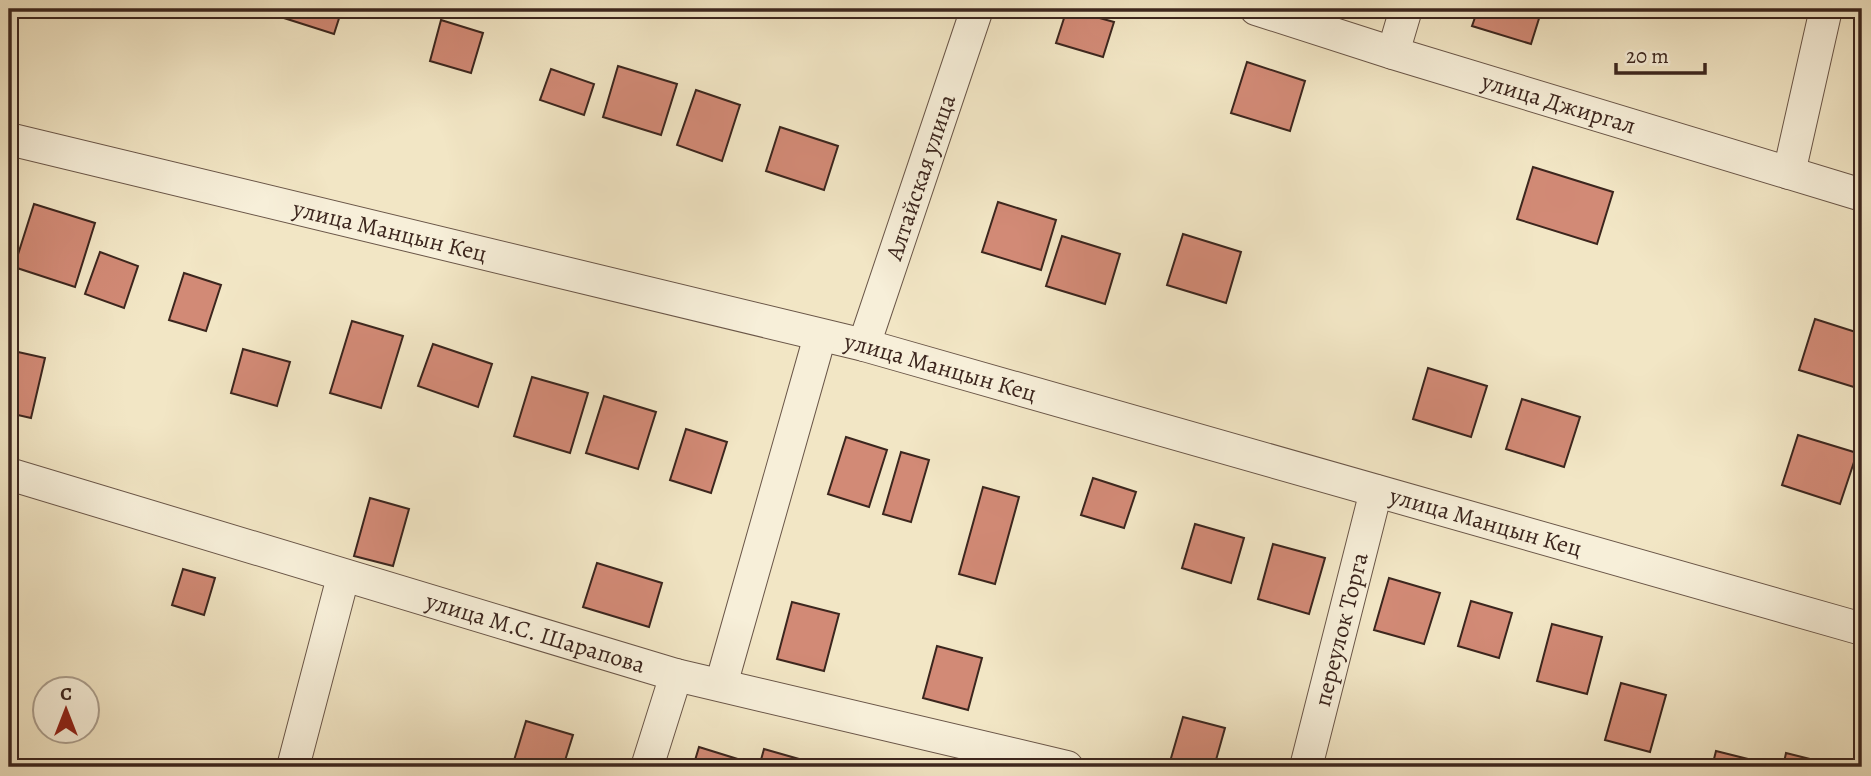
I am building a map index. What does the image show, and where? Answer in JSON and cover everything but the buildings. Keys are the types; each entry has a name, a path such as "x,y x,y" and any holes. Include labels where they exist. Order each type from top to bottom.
{"street":[{"name":"Алтайская улица","path":"864,345 977,9"},
{"name":"улица Джиргал","path":"1256,9 1862,195"},
{"path":"1393,53 1406,9"},
{"path":"1789,173 1826,9"},
{"name":"улица Манцын Кец","path":"9,139 864,345 1862,629"},
{"path":"720,685 820,336"},
{"name":"улица М.С. Шарапова","path":"9,474 343,577 676,675 977,756 1067,767"},
{"name":"переулок Торга","path":"1306,767 1376,491"},
{"path":"293,767 343,577"},
{"path":"647,767 676,675"}]}
